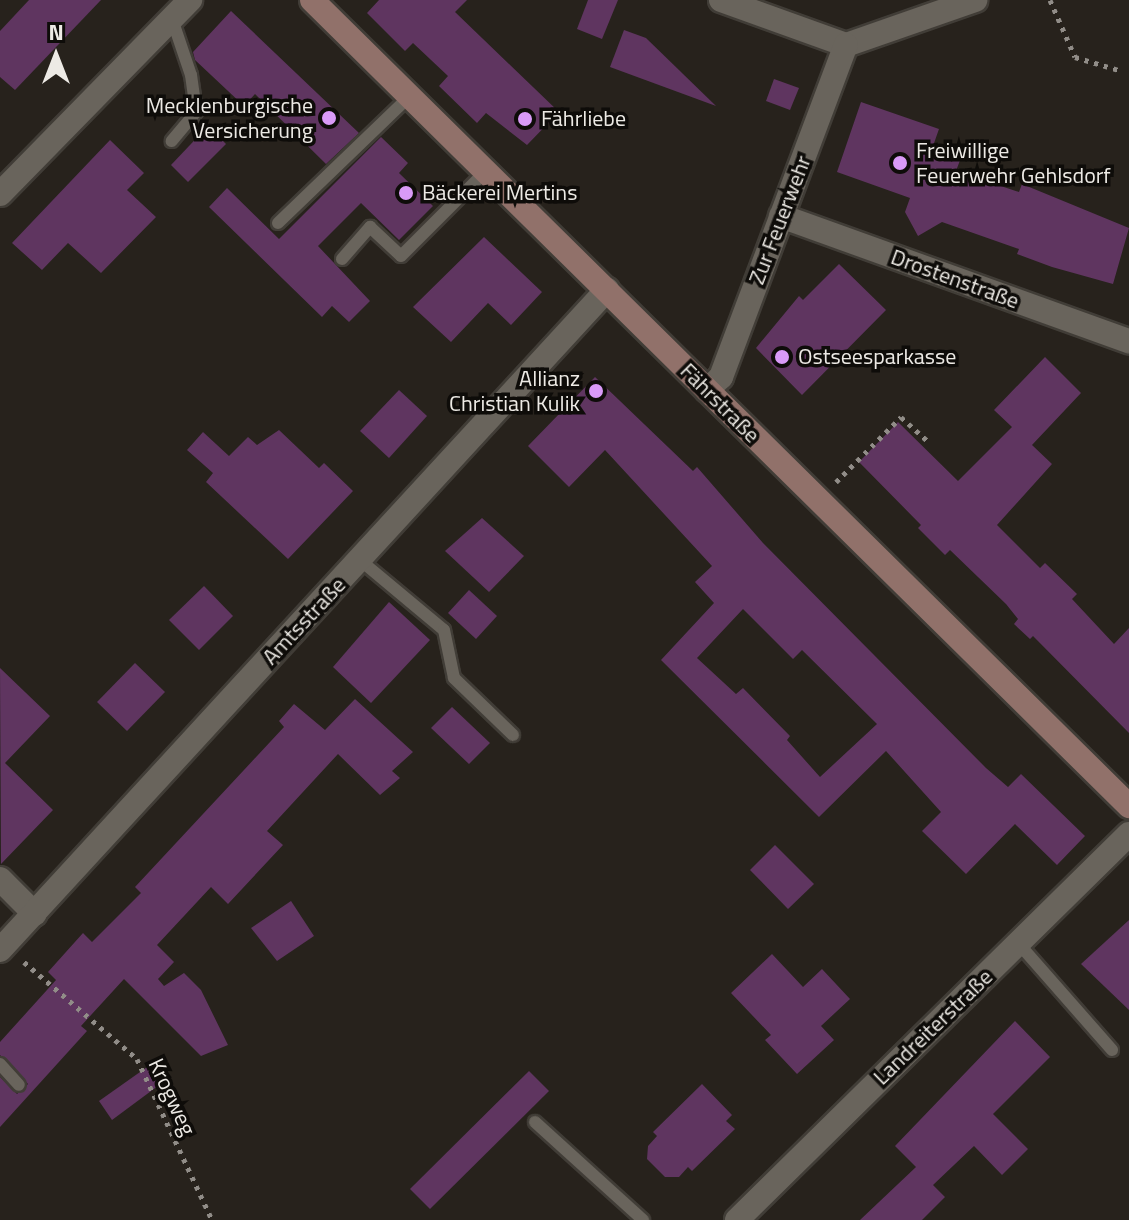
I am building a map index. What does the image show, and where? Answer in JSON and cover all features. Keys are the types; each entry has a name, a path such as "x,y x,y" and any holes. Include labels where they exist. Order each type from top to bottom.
{"street":[{"path":"0,194 190,0"},
{"name":"Fährstraße","path":"312,0 1129,806"},
{"path":"721,0 846,45 975,0"},
{"name":"Zur Feuerwehr","path":"707,390 721,377 846,45"},
{"name":"Drostenstraße","path":"781,216 1129,341"},
{"name":"Amtsstraße","path":"2,947 607,290"},
{"name":"Landreiterstraße","path":"744,1218 1129,834"},
{"path":"0,879 35,914"}],"lane":[{"path":"172,19 191,75 196,112 172,141"},
{"path":"278,223 409,97"},
{"path":"342,259 370,227 401,256 485,172"},
{"path":"360,560 444,630 454,678 513,735"},
{"path":"1019,944 1112,1050"},
{"path":"0,1064 19,1085"},
{"path":"535,1122 643,1220"}],"path":[{"path":"1050,0 1075,57 1119,70"},
{"path":"818,499 901,417 928,441"},
{"name":"Krogweg","path":"2,947 137,1059 212,1220"}],"building":[{"path":"29,0 101,0 15,90 0,77 0,31"},
{"path":"379,0 467,0 455,12 559,112 527,145 486,113 477,123 439,86 448,76 413,43 405,51 367,13"},
{"path":"588,0 618,0 602,39 577,29"},
{"path":"231,11 359,133 326,164 255,94 244,106 195,60 193,52"},
{"path":"624,30 646,38 716,106 610,67"},
{"path":"774,79 799,88 790,110 766,101"},
{"path":"861,102 939,129 933,146 962,155 956,171 1019,192 1022,184 1129,228 1113,284 1052,267 1017,254 1019,249 942,222 918,236 905,212 910,198 837,172"},
{"path":"208,126 226,144 188,182 171,165"},
{"path":"381,137 408,163 399,173 433,206 399,240 361,203 318,246 370,301 349,322 332,306 322,317 209,207 227,188 279,239"},
{"path":"110,140 144,173 127,190 156,217 101,273 68,243 42,270 12,243"},
{"path":"484,237 542,292 511,325 488,303 451,342 413,307"},
{"path":"839,264 886,310 802,395 756,348 799,296 803,300"},
{"path":"1045,357 1081,393 1032,445 1052,464 997,525 1040,568 1045,563 1077,594 1072,599 1114,644 1129,628 1129,733 1033,636 1030,639 1014,624 1018,619 1006,604 950,550 945,555 918,528 921,525 859,462 898,422 958,481 1012,427 994,410"},
{"path":"595,377 693,471 697,467 763,543 986,768 1008,787 1021,774 1085,836 1057,865 1015,824 966,874 922,831 941,812 886,751 819,817 661,660 714,603 695,582 712,566 605,450 569,487 528,446","holes":["743,609 793,659 802,650 877,724 820,777 787,740 790,736 743,688 736,694 697,658"]},
{"path":"399,390 427,416 389,458 360,431"},
{"path":"279,430 319,468 324,463 353,491 288,559 206,482 213,473 187,450 203,432 229,456 248,437 257,445"},
{"path":"482,518 524,556 489,592 445,551"},
{"path":"204,586 233,616 199,650 169,620"},
{"path":"469,590 497,616 476,639 448,613"},
{"path":"389,602 430,640 371,703 333,667"},
{"path":"135,663 165,692 127,731 97,702"},
{"path":"0,668 50,716 5,763 53,810 1,864"},
{"path":"355,699 413,752 392,771 400,778 380,795 338,754 267,831 283,845 228,904 211,887 157,945 174,962 158,979 164,986 184,973 201,990 228,1045 201,1056 124,979 81,1026 87,1031 0,1127 0,1077 17,1094 28,1084 0,1055 0,1042 56,980 48,972 83,933 92,942 141,893 135,887 284,727 279,721 294,704 325,730"},
{"path":"452,707 490,743 469,764 431,728"},
{"path":"775,845 814,884 788,909 750,870"},
{"path":"291,901 314,936 277,961 251,928"},
{"path":"1129,920 1129,1010 1081,964"},
{"path":"772,954 803,987 822,969 850,999 821,1026 834,1040 797,1074 765,1040 771,1035 731,993"},
{"path":"1015,1021 1050,1057 993,1114 1028,1149 1002,1175 974,1146 933,1185 945,1197 922,1220 860,1220 916,1167 895,1146"},
{"path":"157,1060 170,1077 112,1120 99,1101"},
{"path":"529,1071 549,1091 430,1209 410,1189"},
{"path":"702,1084 732,1115 726,1121 735,1129 692,1171 688,1167 679,1177 665,1177 647,1159 648,1146 657,1136 653,1132"}],"place":[{"name":"Mecklenburgische Versicherung","path":"329,118"},
{"name":"Fährliebe","path":"525,119"},
{"name":"Freiwillige Feuerwehr Gehlsdorf","path":"900,163"},
{"name":"Bäckerei Mertins","path":"406,193"},
{"name":"Ostseesparkasse","path":"782,357"},
{"name":"Allianz Christian Kulik","path":"596,391"}]}
